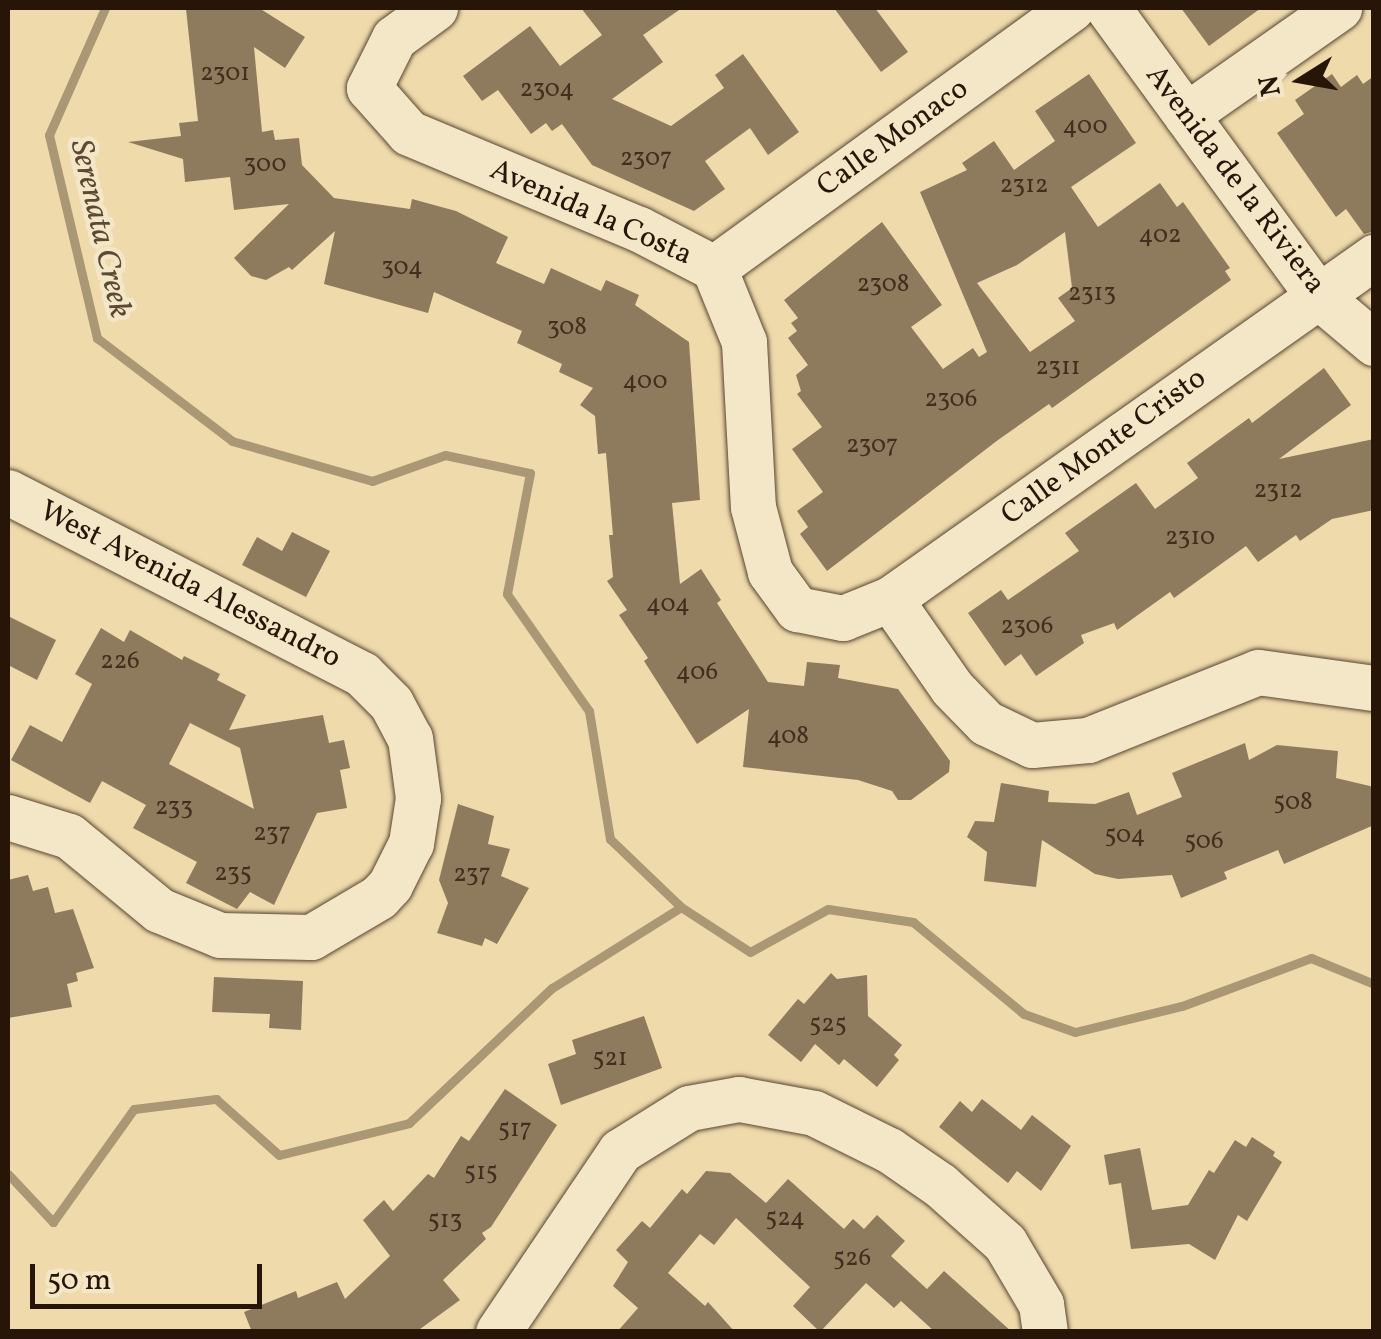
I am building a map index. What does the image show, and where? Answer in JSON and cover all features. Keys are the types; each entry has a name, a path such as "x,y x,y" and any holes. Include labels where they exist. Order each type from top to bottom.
{"street":[{"name":"Avenida la Costa","path":"436,8 394,38 369,88 408,133 639,229 714,268 744,342 753,507 770,572 797,609 843,618 890,599"},
{"name":"Calle Monaco","path":"714,268 1072,8"},
{"name":"Avenida de la Riviera","path":"1108,8 1316,295 1374,343"},
{"path":"1186,115 1339,8"},
{"name":"Calle Monte Cristo","path":"890,599 1374,256"},
{"name":"West Avenida Alessandro","path":"8,492 332,655 362,674 391,704 415,754 418,798 411,843 398,872 379,897 312,936 220,935 159,910 69,836 8,817"},
{"path":"890,599 952,688 986,723 1032,745 1088,740 1258,672 1374,688"},
{"path":"498,1332 620,1151 689,1108 738,1098 814,1113 889,1150 940,1185 1005,1243 1040,1304 1045,1332"}],"building":[{"path":"259,8 305,37 285,68 254,47 262,132 273,130 275,140 299,138 302,165 334,198 410,209 412,199 456,211 508,237 496,263 544,284 551,268 601,291 606,280 639,295 635,305 689,342 700,500 672,503 680,584 701,569 721,600 717,603 768,682 804,686 807,662 840,665 838,678 898,689 950,761 949,772 911,800 898,800 892,791 858,780 743,767 749,709 697,744 644,661 648,658 619,615 627,610 607,581 613,577 609,535 613,535 606,453 598,454 595,416 580,405 593,388 559,372 562,364 517,343 522,331 434,292 428,313 324,284 335,231 292,270 289,267 266,280 251,276 234,258 289,204 234,210 230,177 185,182 183,159 128,142 181,136 179,123 198,121 186,9"},
{"path":"581,8 682,8 643,35 663,62 612,99 671,126 724,88 715,75 743,54 799,132 768,155 750,128 705,161 725,189 694,211 592,165 562,124 552,131 546,123 531,134 498,90 482,101 463,76 530,26 560,66 602,35"},
{"path":"834,8 875,8 908,52 881,72"},
{"path":"1181,8 1261,8 1209,46"},
{"path":"1089,74 1136,143 1071,187 1098,227 1160,183 1177,207 1183,202 1230,268 1225,271 1231,280 1052,408 1049,404 998,440 827,571 800,534 808,527 797,511 823,492 792,449 822,427 797,394 801,391 796,375 808,365 788,338 797,331 791,323 798,318 784,300 882,222 942,305 911,327 943,369 973,348 979,357 987,352 920,192 967,170 962,163 994,141 1014,170 1055,141 1035,111","holes":["1065,232 1072,288 1058,298 1075,321 1030,352 977,283 1017,265"]},
{"path":"1332,74 1341,87 1357,75 1363,84 1374,76 1374,231 1364,234 1346,209 1336,217 1277,133 1304,114 1295,100"},
{"path":"1324,368 1351,405 1279,459 1374,439 1374,510 1332,519 1300,541 1296,535 1258,562 1246,546 1174,598 1170,592 1117,630 1114,623 1081,635 1084,643 1036,676 1021,654 1005,666 968,613 1001,590 1008,600 1079,551 1065,533 1136,483 1155,509 1198,478 1187,463 1249,418 1252,423"},
{"path":"292,532 330,551 306,597 242,565 257,537 282,551"},
{"path":"8,616 56,640 37,680 8,665"},
{"path":"101,628 124,642 130,630 182,660 184,656 220,674 217,680 246,695 229,730 323,715 329,743 344,740 350,768 340,770 347,808 317,813 274,905 250,892 237,909 186,883 197,862 133,828 146,805 102,781 90,803 11,760 30,725 62,742 92,684 75,674","holes":["190,723 240,748 254,809 169,764"]},
{"path":"1245,743 1249,760 1277,745 1338,751 1336,778 1374,787 1374,825 1284,864 1278,850 1224,872 1227,879 1181,898 1172,875 1118,879 1095,874 1042,840 1036,887 984,881 987,852 967,837 975,821 994,822 1001,783 1049,791 1048,802 1095,804 1129,792 1137,815 1182,797 1172,773"},
{"path":"458,804 494,816 488,844 510,849 501,876 529,888 497,944 485,938 482,946 437,933 448,903 439,880"},
{"path":"28,875 33,891 48,887 55,913 73,909 94,968 76,973 78,981 67,984 72,1007 8,1018 8,880"},
{"path":"831,973 837,979 867,975 868,1016 902,1045 894,1055 899,1060 877,1087 844,1059 839,1065 815,1044 801,1062 768,1035 798,999 804,1004"},
{"path":"214,977 303,981 301,1030 269,1028 270,1014 212,1012"},
{"path":"644,1016 662,1068 561,1105 548,1064 576,1054 572,1040"},
{"path":"505,1089 557,1125 491,1227 482,1233 486,1239 443,1280 460,1300 416,1332 252,1332 244,1312 296,1291 298,1298 337,1282 345,1299 390,1256 363,1220 384,1200 393,1211 428,1174 434,1178 461,1136 469,1141"},
{"path":"982,1099 1021,1130 1032,1115 1071,1146 1041,1191 1017,1171 1008,1183 939,1127 960,1101 972,1112"},
{"path":"1252,1137 1275,1152 1273,1156 1282,1162 1247,1221 1238,1215 1215,1260 1189,1244 1131,1249 1121,1183 1109,1185 1104,1155 1140,1148 1152,1210 1188,1205 1209,1170 1214,1173 1235,1140 1246,1147"},
{"path":"706,1171 730,1173 766,1203 788,1179 844,1229 853,1219 864,1229 877,1215 905,1241 891,1256 927,1289 944,1271 1012,1332 935,1332 901,1301 894,1308 866,1283 820,1332 793,1306 810,1287 736,1218 714,1245 700,1234 668,1273 705,1306 708,1302 735,1332 617,1332 638,1308 613,1286 628,1262 616,1250 642,1221 650,1228 682,1189 687,1194"}],"waterway":[{"name":"Serenata Creek","path":"105,8 49,135 97,338 232,441 372,481 445,455 530,473 507,594 589,711 610,839 681,907"},
{"path":"8,1174 53,1222 134,1109 216,1099 279,1155 409,1123 552,988 681,907 750,952 828,909 913,922 1024,1014 1075,1032 1182,1006 1311,958 1374,984"}]}
